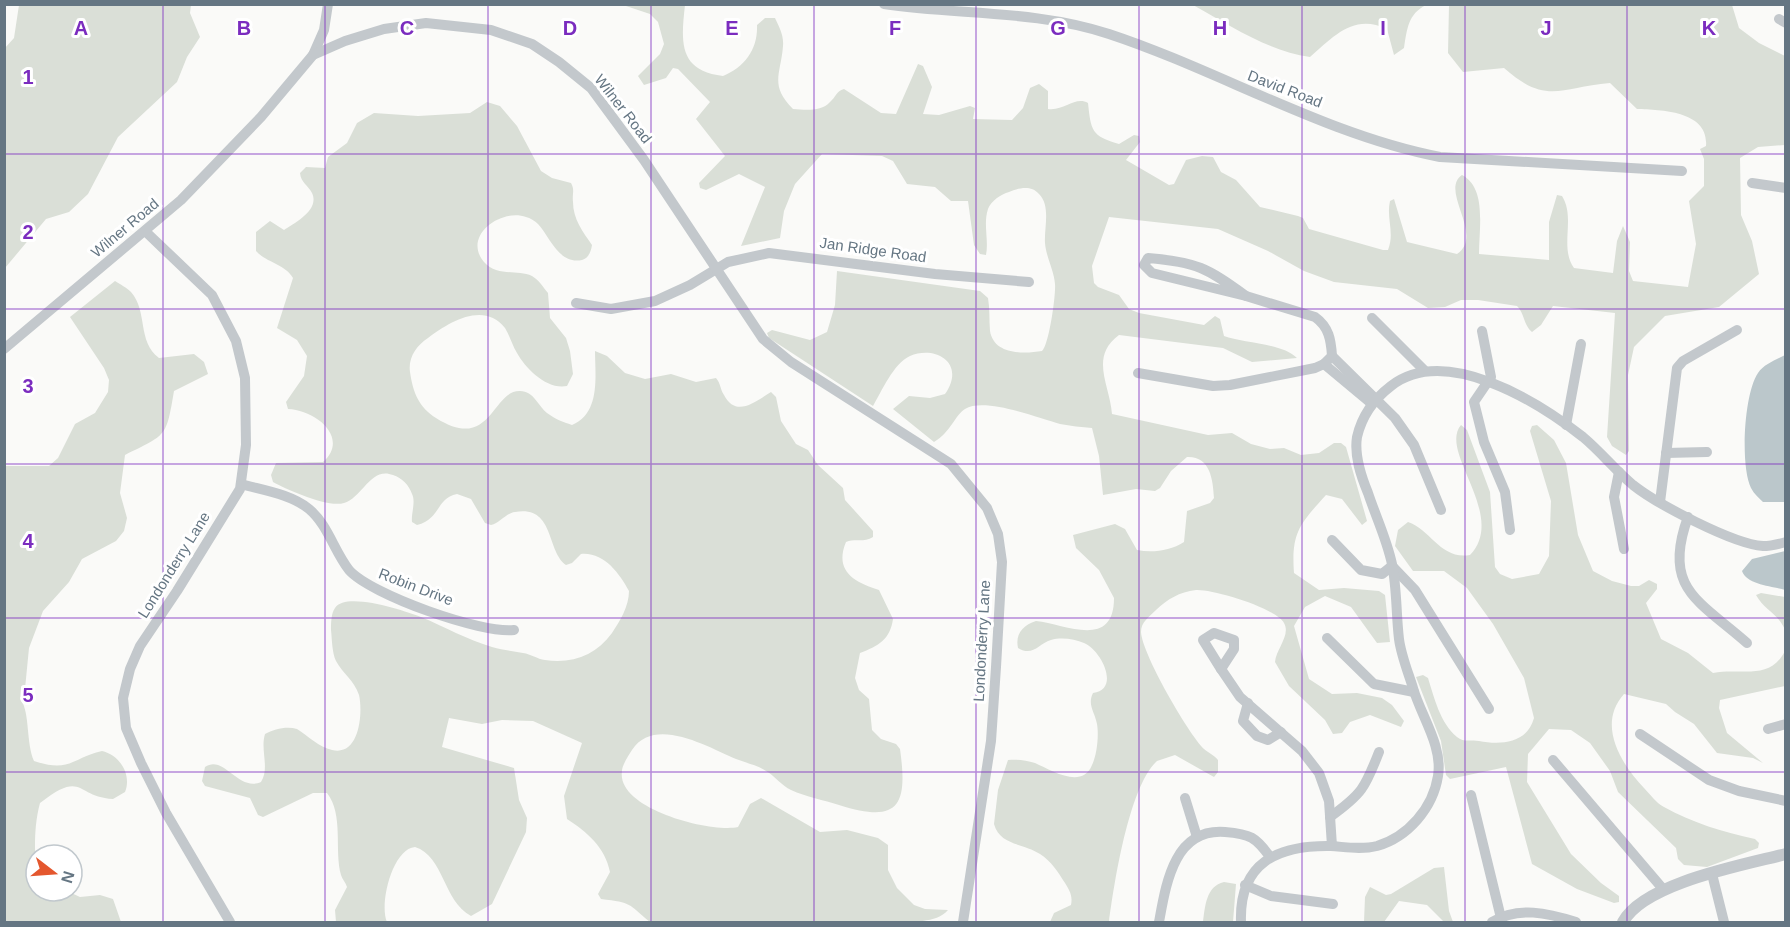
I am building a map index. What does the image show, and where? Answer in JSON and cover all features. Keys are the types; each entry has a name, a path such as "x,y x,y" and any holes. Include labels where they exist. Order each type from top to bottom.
{"street":[{"path":"313,55 324,30 328,4"},
{"name":"David Road","path":"884,4 1040,19 1108,34 1245,90 1409,150 1440,157 1682,171"},
{"name":"Wilner Road","path":"4,349 146,232 216,166 313,55 384,28 426,23 491,30 531,44 559,62 591,88 644,160 763,339 791,362 875,415"},
{"path":"1752,183 1785,188"},
{"name":"Londonderry Lane","path":"146,232 212,295 236,340 245,378 246,445 241,484 177,591 140,646 130,669 123,698 126,728 141,763 166,813 230,922"},
{"name":"Jan Ridge Road","path":"576,303 612,309 638,306 690,285 715,269 749,255 769,253 1029,282"},
{"path":"1246,296 1217,275 1185,261 1148,258 1144,265 1152,273 1246,296 1315,317 1323,323 1331,339 1332,356 1374,401"},
{"path":"1372,318 1424,370"},
{"path":"1660,502 1677,368 1683,361 1737,330"},
{"path":"1482,331 1491,377 1474,402 1484,442 1505,492 1510,530"},
{"path":"1566,425 1581,344"},
{"path":"1138,373 1213,386 1279,376 1324,364 1332,356"},
{"path":"1324,364 1395,418 1414,445 1441,510"},
{"path":"1241,922 1240,905 1245,885 1258,867 1270,857 1293,848 1332,846 1363,848 1389,841 1405,832 1427,807 1438,774 1437,756 1399,643 1392,566 1361,474 1356,451 1363,421 1374,401 1397,381 1413,372 1424,370 1458,373 1526,399 1566,425 1597,449 1619,472 1660,502 1688,517 1749,543 1762,546 1785,542"},
{"name":"Londonderry Lane","path":"875,415 951,464 987,508 998,534 1002,562 992,741 963,922"},
{"path":"1666,453 1707,452"},
{"path":"1619,472 1614,497 1624,549"},
{"name":"Robin Drive","path":"241,484 287,498 307,507 331,537 348,569 379,591 492,630 514,630"},
{"path":"1688,517 1677,560 1679,575 1694,597 1747,643"},
{"path":"1332,540 1361,570 1382,574 1392,566"},
{"path":"1392,566 1415,590 1489,709"},
{"path":"1327,638 1367,680 1386,687 1414,692"},
{"path":"1221,669 1240,697 1302,751 1319,774 1329,801 1332,846"},
{"path":"1248,703 1243,721 1257,736 1268,740 1281,732"},
{"path":"1768,729 1785,724"},
{"path":"1640,734 1709,780 1739,791 1785,801"},
{"path":"1329,817 1354,800 1366,787 1380,752"},
{"path":"1553,760 1663,889"},
{"path":"1471,795 1498,921 1532,912 1576,922"},
{"path":"1185,798 1197,837"},
{"path":"1159,922 1170,869 1180,852 1197,837 1216,832 1249,836 1257,839 1270,857"},
{"path":"1623,922 1637,905 1663,889 1785,854"},
{"path":"1712,874 1724,922"},
{"path":"1245,885 1271,896 1333,904"}],"shaded area":[{"path":"19,5 191,5 190,13 200,37 187,57 177,82 118,137 88,194 69,212 46,219 5,268 5,48 14,38"},
{"path":"623,5 685,5 683,42 690,61 708,73 723,76 738,68 749,56 755,42 757,25 765,18 775,18 783,42 779,86 781,93 793,109 813,110 822,107 844,89 881,113 896,114 918,64 923,66 932,87 923,114 939,115 970,106 975,108 973,119 1012,120 1023,108 1030,88 1039,84 1048,91 1048,109 1060,108 1079,101 1088,103 1094,131 1103,138 1119,144 1134,135 1139,136 1140,142 1126,160 1169,185 1174,184 1186,160 1202,156 1213,157 1221,172 1236,180 1260,207 1303,218 1309,229 1383,250 1388,250 1390,244 1389,207 1390,201 1394,199 1407,242 1457,254 1464,246 1466,236 1455,191 1456,182 1462,175 1470,181 1478,199 1479,254 1549,260 1549,222 1557,195 1562,196 1568,214 1568,251 1574,268 1613,273 1617,241 1623,226 1630,242 1629,271 1633,281 1688,287 1696,244 1689,201 1704,186 1704,159 1700,149 1706,146 1705,134 1700,126 1692,119 1671,112 1637,109 1610,83 1554,91 1532,87 1504,68 1463,72 1448,53 1449,5 1732,5 1739,28 1759,43 1785,56 1785,145 1758,147 1740,158 1741,215 1752,241 1759,274 1719,307 1665,316 1634,347 1628,375 1629,451 1626,455 1612,446 1607,437 1615,313 1553,306 1541,325 1532,332 1517,306 1478,300 1461,300 1445,307 1428,308 1397,289 1334,282 1304,271 1268,251 1218,229 1109,217 1092,266 1094,283 1098,287 1119,295 1129,309 1139,313 1204,325 1215,316 1220,319 1224,336 1282,349 1297,358 1252,362 1223,348 1119,335 1110,344 1103,362 1112,414 1208,435 1232,433 1251,444 1270,449 1284,448 1301,455 1319,453 1334,443 1341,443 1346,447 1367,521 1362,525 1342,499 1326,495 1299,530 1294,548 1294,573 1319,590 1344,588 1379,591 1385,595 1390,642 1377,643 1351,607 1325,596 1305,607 1294,626 1309,679 1332,694 1357,693 1382,698 1392,705 1404,721 1401,727 1370,715 1350,722 1342,733 1333,734 1325,720 1289,686 1275,662 1286,632 1284,623 1279,617 1243,600 1216,593 1196,590 1174,597 1160,606 1144,622 1141,628 1143,643 1167,693 1188,727 1204,749 1218,760 1218,772 1214,777 1175,755 1157,761 1138,791 1131,813 1119,861 1109,922 1050,922 1054,913 1071,905 1070,893 1057,871 1044,857 1034,850 1007,840 997,831 994,824 998,790 1008,760 1032,762 1066,776 1081,776 1087,772 1094,761 1098,739 1091,697 1106,684 1107,677 1097,653 1084,643 1076,640 1055,639 1028,651 1018,648 1019,634 1027,625 1036,621 1086,630 1097,629 1106,624 1112,614 1114,598 1099,570 1076,548 1073,535 1115,524 1125,529 1137,550 1161,551 1179,545 1184,542 1187,511 1210,503 1214,498 1209,470 1201,460 1187,457 1171,471 1160,488 1155,491 1136,489 1103,495 1099,456 1092,428 1060,424 1026,413 985,405 965,409 945,433 934,442 893,409 909,396 930,398 945,394 951,383 952,373 945,359 937,355 919,353 904,360 888,378 873,406 769,338 767,333 772,330 810,340 827,332 835,305 837,271 980,291 988,298 990,331 997,345 1011,351 1027,353 1042,351 1049,330 1055,290 1046,248 1046,211 1043,199 1036,191 1025,188 1006,193 994,201 989,206 987,215 986,255 980,254 974,245 968,201 951,201 935,187 907,184 893,161 882,156 822,154 795,184 784,211 780,238 741,246 765,187 739,174 706,190 700,188 699,183 725,156 696,119 710,102 678,69 673,68 666,78 644,85 638,76 660,54 664,44 658,22 650,14"},
{"path":"1193,5 1426,5 1415,13 1408,28 1404,48 1394,55 1387,29 1364,24 1345,29 1310,57 1264,43"},
{"path":"487,102 500,106 517,126 541,171 552,178 571,183 575,214 592,245 586,258 574,260 567,258 556,249 537,223 528,217 516,215 496,220 487,226 478,243 478,252 489,267 532,276 548,293 550,318 566,338 573,374 567,386 545,382 521,359 505,328 497,320 477,315 456,321 436,332 414,353 410,362 410,372 415,393 421,404 436,418 454,427 468,428 479,425 511,393 520,391 529,393 547,413 572,425 588,412 592,403 595,351 607,356 625,373 645,379 671,374 696,382 716,378 724,395 734,406 746,406 771,392 776,397 781,421 796,444 808,450 818,465 843,488 845,500 873,531 873,537 870,539 846,542 843,561 845,568 854,579 879,590 893,619 886,637 872,648 860,653 855,678 859,690 869,699 872,730 881,739 896,744 900,749 902,784 900,797 895,806 887,811 859,810 803,795 788,788 759,767 683,737 668,735 654,735 642,740 632,750 622,769 624,785 634,797 649,807 688,822 725,828 738,827 750,804 761,798 820,832 847,830 878,838 888,845 888,870 897,888 914,905 925,909 948,910 937,918 908,922 650,922 629,905 601,899 598,894 610,872 608,863 594,841 567,819 564,796 582,743 533,721 502,720 482,724 449,718 442,747 514,768 519,800 527,818 526,832 492,904 471,916 455,900 432,859 415,847 407,850 400,857 389,879 385,903 387,922 336,922 335,910 347,887 339,865 335,812 327,793 313,793 263,817 258,815 250,798 205,786 202,781 205,767 212,764 219,765 245,782 253,784 261,782 265,771 265,734 276,729 297,729 327,749 341,750 349,747 358,732 360,703 354,685 336,661 334,654 332,616 335,608 341,603 351,601 390,607 421,617 483,644 555,661 574,659 599,647 612,633 624,613 629,591 621,577 604,560 589,554 581,554 572,563 566,565 555,550 548,531 537,515 515,512 491,525 485,523 471,499 457,494 450,496 430,518 417,525 412,522 414,500 411,491 402,480 393,475 385,473 379,475 350,500 337,504 318,501 288,489 273,482 271,475 276,463 323,462 333,444 326,427 318,420 309,414 288,409 286,402 304,376 307,356 297,340 277,328 293,278 290,273 256,251 256,232 270,221 284,230 310,210 314,199 300,173 306,167 325,168 328,157 347,143 357,123 374,113 418,116 470,113"},
{"path":"115,281 129,291 136,300 148,344 159,358 194,354 204,362 208,374 174,391 169,418 162,433 149,443 125,455 120,493 127,518 124,531 116,541 82,559 69,582 43,611 29,648 24,699 21,700 26,712 34,761 63,765 102,751 119,761 126,773 127,786 125,792 113,799 72,786 54,793 40,803 35,843 24,843 24,903 84,903 84,897 100,895 113,899 121,922 5,922 5,466 49,466 58,458 75,424 95,413 108,392 109,380 104,368 70,317"},
{"path":"1785,355 1785,502 1763,502 1752,490 1745,464 1745,430 1749,396 1758,373"},
{"path":"1461,425 1467,430 1490,492 1495,567 1500,574 1512,579 1539,574 1549,556 1551,501 1530,431 1532,426 1537,425 1554,440 1566,463 1578,535 1593,571 1612,581 1631,586 1639,586 1649,580 1657,584 1657,589 1646,603 1661,639 1688,653 1713,673 1763,670 1778,661 1785,651 1785,686 1720,700 1719,708 1727,733 1763,763 1753,758 1717,753 1694,724 1666,704 1624,694 1616,706 1612,719 1615,744 1621,756 1636,779 1658,803 1697,822 1755,839 1759,843 1758,848 1707,867 1684,865 1678,859 1676,848 1618,792 1610,771 1590,743 1571,730 1549,729 1528,754 1527,782 1571,854 1601,883 1619,896 1619,902 1614,903 1577,889 1532,864 1506,767 1450,779 1446,775 1441,741 1416,677 1423,675 1428,678 1446,725 1462,740 1495,743 1512,741 1525,733 1534,718 1524,678 1493,624 1467,588 1444,571 1413,571 1395,546 1398,530 1408,522 1451,553 1470,555 1480,539 1481,522 1478,503 1458,451 1456,437"},
{"path":"1785,551 1785,590 1754,582 1742,571 1752,559"},
{"path":"1761,593 1785,597 1785,630 1756,595"},
{"path":"1444,867 1449,911 1453,922 1443,921 1427,905 1399,901 1384,922 1364,922 1365,897 1370,887 1386,895 1391,894 1434,868"},
{"path":"1224,882 1236,884 1233,922 1203,922 1210,892 1218,884"}]}
